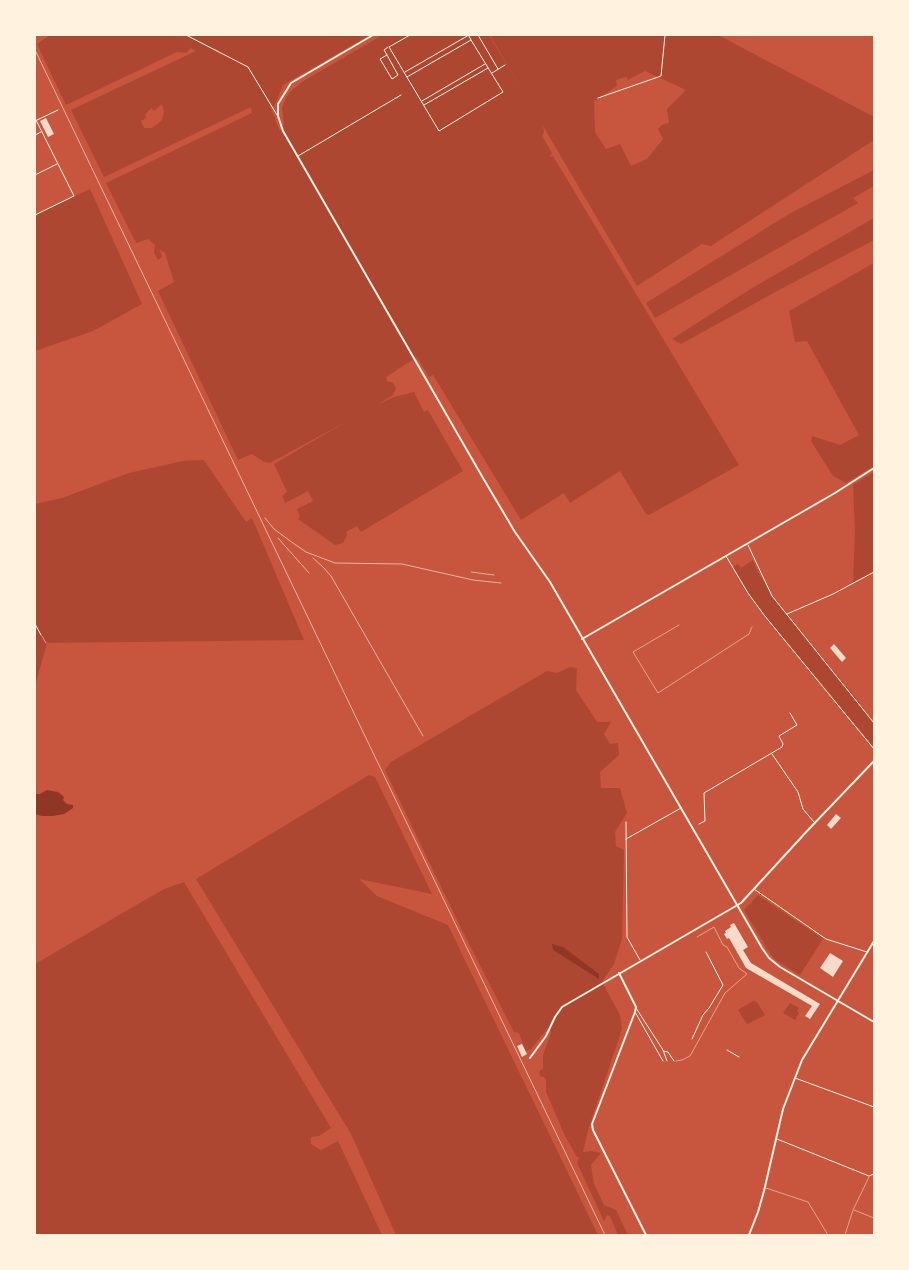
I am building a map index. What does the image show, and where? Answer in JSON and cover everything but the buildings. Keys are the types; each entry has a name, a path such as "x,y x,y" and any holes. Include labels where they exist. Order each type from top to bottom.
{"street":[{"path":"186,35 231,57 248,68 278,116 297,157 483,478 515,532 546,576 762,948 774,963 874,1022"},
{"path":"278,116 278,104 291,83 373,35"},
{"path":"386,55 380,59 392,79 398,75 384,50 410,35"},
{"path":"389,46 412,89 440,131 503,92 469,35 404,73"},
{"path":"478,35 498,69"},
{"path":"598,98 661,76 664,35"},
{"path":"407,77 472,40"},
{"path":"421,101 486,64"},
{"path":"492,73 505,65"},
{"path":"424,105 488,68"},
{"path":"297,157 401,95"},
{"path":"35,215 74,196 36,121 58,110"},
{"path":"35,135 42,132"},
{"path":"35,175 57,164"},
{"path":"582,639 835,493 874,468"},
{"path":"747,543 766,586 786,614 874,723"},
{"path":"726,555 748,593 764,615 874,749"},
{"path":"786,614 832,594 874,572"},
{"path":"35,624 41,635"},
{"path":"699,824 704,821 704,793 782,747 783,744 779,736 797,725 790,713"},
{"path":"771,753 798,792 803,809 815,823"},
{"path":"530,1058 546,1036 562,1007 738,905 874,761"},
{"path":"626,839 681,808"},
{"path":"626,822 627,937 640,961"},
{"path":"754,889 826,939 868,952"},
{"path":"748,1235 758,1212 783,1109 795,1077 807,1050 873,943"},
{"path":"692,1038 703,1015 723,985 706,952"},
{"path":"619,973 636,1007 663,1050 667,1061"},
{"path":"636,1007 592,1124 593,1130 646,1235"},
{"path":"635,1012 663,1061"},
{"path":"663,1050 668,1052 673,1061"},
{"path":"726,1050 739,1057"},
{"path":"795,1077 874,1107"},
{"path":"776,1138 869,1176 874,1174"}],"lane":[{"path":"679,625 634,652 658,693 749,634 752,627"},
{"path":"41,635 46,643"},
{"path":"673,1061 682,1060 690,1056 725,993 747,974 739,968 727,947 723,945 714,927 697,937"},
{"path":"845,1235 852,1210 869,1176"},
{"path":"765,1187 808,1202 828,1235"},
{"path":"852,1210 874,1218"}],"shaded area":[{"path":"50,35 370,35 283,85 274,107 268,101 280,131 284,124 282,108 292,90 305,80 379,37 378,35 489,35 523,92 490,35 718,35 874,117 874,140 711,246 702,244 637,286 543,126 544,132 542,136 552,153 550,157 553,156 739,465 649,515 646,514 620,471 570,503 564,493 521,520 433,375 429,377 417,357 386,377 387,381 393,383 396,388 393,395 377,405 394,397 414,392 424,412 428,410 463,471 361,532 357,526 346,532 347,535 343,543 335,545 298,519 300,517 297,509 313,501 308,491 285,503 282,496 287,492 274,464 349,420 270,463 264,462 252,454 238,460 158,291 174,282 165,253 160,250 162,257 158,260 154,253 155,245 148,239 136,243 106,183 252,113 251,107 104,177 71,110 196,51 189,47 190,49 186,53 177,52 66,105 37,44","holes":["645,71 686,90 667,109 669,123 662,125 658,129 663,139 647,159 631,166 620,144 606,149 595,132 594,101 617,86 616,80 626,77 628,80","162,104 164,112 162,120 152,128 144,128 141,121 146,118 145,115 151,108 154,111"]},
{"path":"874,170 874,186 853,198 858,203 655,318 646,303 789,214"},
{"path":"90,189 142,304 93,331 35,351 35,215"},
{"path":"874,218 874,240 681,344 672,339 752,288"},
{"path":"874,263 874,466 846,483 833,476 811,441 812,436 840,445 859,435 807,341 795,342 789,311"},
{"path":"204,460 246,522 252,518 304,640 47,643 35,686 35,504 62,498 129,473 183,461"},
{"path":"874,472 874,571 853,583 855,533 853,485"},
{"path":"753,560 772,596 857,700 874,725 874,747 748,593 733,567 738,564 741,568"},
{"path":"570,667 577,668 576,690 597,722 611,722 604,734 610,744 618,743 619,755 600,772 601,788 620,788 627,813 615,832 616,846 624,850 622,939 614,964 602,982 620,1015 622,1029 588,1130 583,1152 601,1153 591,1165 594,1184 604,1205 616,1210 628,1235 618,1235 610,1216 607,1215 604,1221 577,1163 579,1157 577,1157 565,1136 546,1092 546,1080 540,1076 539,1071 543,1069 543,1055 551,1033 550,1030 547,1029 531,1049 526,1051 519,1033 514,1032 461,928 385,770 391,762 547,671 557,673"},
{"path":"369,775 375,777 432,894 359,879 377,896 448,925 598,1235 396,1235 351,1134 196,879"},
{"path":"47,790 58,792 64,797 63,800 67,804 73,805 73,808 64,814 53,816 35,814 35,794 40,794"},
{"path":"184,882 331,1128 319,1136 311,1137 311,1144 321,1150 338,1141 382,1235 35,1235 35,964 164,889"},
{"path":"758,895 823,939 800,975 777,961 771,955 744,910"},
{"path":"552,944 563,947 599,974 599,979 553,950"},
{"path":"753,1001 757,1002 765,1015 748,1024 738,1010"},
{"path":"790,1003 799,1008 797,1011 799,1013 795,1020 783,1013"}],"railway":[{"path":"35,50 605,1235"},
{"path":"265,518 274,529 306,552 335,563 402,564 473,580 501,583"},
{"path":"278,538 309,573"},
{"path":"313,558 331,576 423,736"},
{"path":"471,572 494,575"}]}
